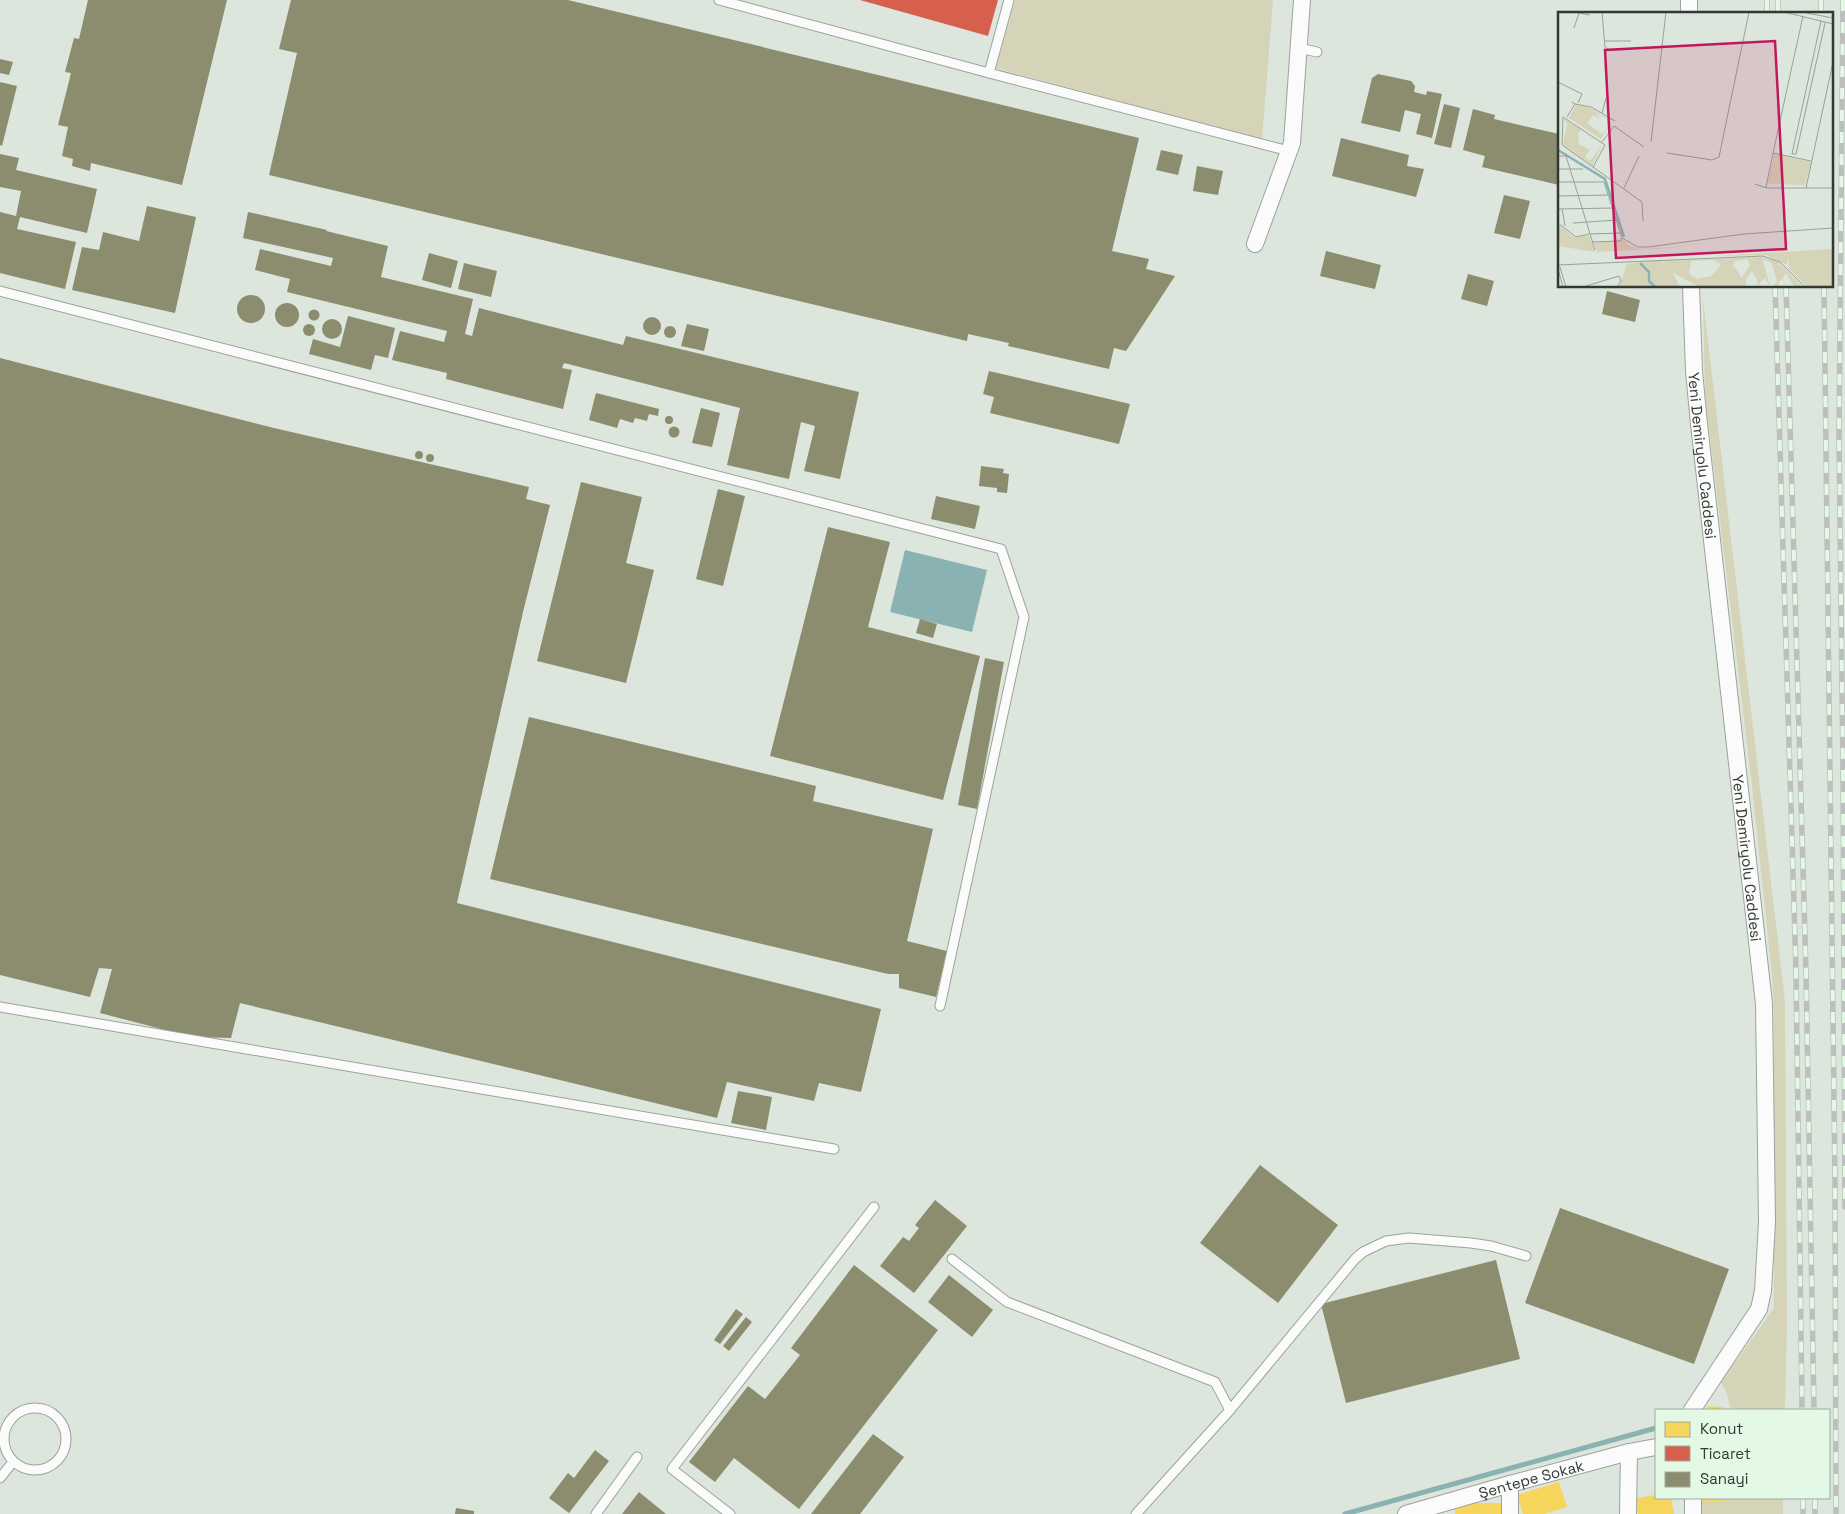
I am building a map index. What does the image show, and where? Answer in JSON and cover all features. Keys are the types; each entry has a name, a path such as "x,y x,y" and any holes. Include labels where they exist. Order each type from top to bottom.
{"street":[{"path":"1255,244 1292,143 1302,0"},
{"name":"Yeni Demiryolu Caddesi","path":"1691,288 1694,371 1699,424 1764,1004 1767,1222 1763,1291 1759,1309 1693,1409"},
{"name":"Şentepe Sokak","path":"1406,1514 1629,1452 1655,1448"},
{"path":"1628,1514 1629,1452"},
{"path":"1510,1484 1510,1514"},
{"path":"1693,1499 1693,1514"}],"lane":[{"path":"719,0 1289,151"},
{"path":"989,73 1009,0"},
{"path":"1299,48 1317,52"},
{"path":"0,291 1001,549 1024,617 940,1006"},
{"path":"0,1007 834,1149"},
{"path":"730,1514 672,1469 874,1207"},
{"path":"1136,1514 1230,1410 1354,1260 1363,1252 1386,1241 1409,1238 1471,1242 1526,1256"},
{"path":"952,1258 1007,1302 1215,1382 1230,1410"},
{"path":"44,1408 54,1413 63,1425 66,1440 64,1450 59,1459 52,1466 42,1470 22,1468 13,1462 7,1454 4,1444 4,1433 7,1423 23,1409 44,1408"},
{"path":"596,1514 637,1457"},
{"path":"0,1478 13,1462"}],"green space":[{"path":"1015,0 1273,0 1262,140 996,68"},
{"path":"1703,298 1785,1002 1787,1327 1785,1409 1731,1409 1727,1394 1721,1382 1774,1308 1774,1014 1772,974 1751,778 1705,395"},
{"path":"1699,1499 1783,1499 1783,1514 1699,1514"}],"water":[{"path":"905,550 987,570 972,632 890,612"}],"building: Konut":[{"path":"1707,1406 1723,1407 1724,1409 1707,1409"},
{"path":"1559,1482 1567,1507 1544,1514 1523,1514 1517,1495"},
{"path":"1655,1495 1655,1499 1671,1499 1674,1514 1638,1514 1636,1498"},
{"path":"1702,1499 1726,1499 1726,1501 1702,1501"},
{"path":"1455,1503 1505,1503 1505,1514 1455,1514"}],"building: Ticaret":[{"path":"860,0 998,0 988,36"}],"building: Sanayi":[{"path":"88,0 227,0 182,185 91,163 90,171 72,166 73,159 62,156 68,127 58,125 71,73 65,72 74,38 79,39"},
{"path":"291,0 568,0 1139,138 1112,251 1149,259 1146,269 1175,276 1126,351 1114,348 1109,369 1008,346 1009,343 968,334 967,341 269,175 297,53 279,49"},
{"path":"0,59 13,62 9,75 0,73"},
{"path":"1378,74 1411,81 1415,86 1414,92 1426,95 1427,91 1442,94 1432,138 1416,134 1421,114 1405,110 1400,132 1361,123 1372,78"},
{"path":"0,82 17,86 2,146 0,145"},
{"path":"1444,104 1460,108 1451,148 1434,144"},
{"path":"1473,109 1495,115 1494,119 1558,134 1558,185 1482,167 1485,156 1463,150"},
{"path":"1341,138 1409,155 1407,166 1424,169 1416,197 1332,176"},
{"path":"1161,150 1183,155 1178,175 1156,170"},
{"path":"0,154 19,158 16,170 97,189 87,233 20,217 17,229 76,242 65,289 0,273 0,212 16,216 21,191 0,187"},
{"path":"1197,166 1223,171 1218,195 1193,191"},
{"path":"1504,195 1530,201 1520,239 1494,233"},
{"path":"147,206 196,217 175,313 72,290 82,247 99,250 103,232 139,241"},
{"path":"248,212 388,246 381,277 473,299 465,334 472,336 479,308 623,345 626,336 859,392 840,479 804,471 815,426 801,422 789,479 727,465 740,408 564,363 562,368 572,370 563,409 446,379 447,373 392,360 400,331 444,342 447,331 287,292 290,279 255,270 260,249 331,266 333,258 243,238"},
{"path":"1326,251 1381,265 1375,289 1320,276"},
{"path":"429,253 458,261 451,288 422,280"},
{"path":"464,263 497,271 491,297 458,289"},
{"path":"1468,274 1494,281 1487,306 1461,299"},
{"path":"1607,291 1640,300 1635,322 1602,314"},
{"path":"251,295 261,299 265,309 261,319 251,323 241,319 237,309 241,299"},
{"path":"287,303 292,304 298,310 298,320 292,326 287,327 282,326 276,320 275,315 276,310 282,304"},
{"path":"314,309 320,315 314,321 308,315"},
{"path":"348,316 395,328 388,358 375,355 371,370 309,354 313,339 340,347"},
{"path":"652,317 658,320 661,326 658,332 652,335 646,332 643,326 646,320"},
{"path":"332,319 339,322 342,329 339,336 332,339 325,336 322,329 325,322"},
{"path":"307,324 311,324 315,330 311,336 307,336 303,332 303,328"},
{"path":"687,324 709,329 704,351 681,346"},
{"path":"672,326 675,327 675,337 668,338 665,337 664,330 665,327"},
{"path":"0,358 274,428 529,487 526,499 550,505 523,612 457,903 881,1009 861,1092 819,1083 814,1101 727,1082 717,1118 240,1003 231,1038 192,1037 100,1013 112,969 99,968 90,997 0,975"},
{"path":"989,371 1130,404 1119,444 990,413 994,397 983,394"},
{"path":"596,393 659,409 658,416 649,414 647,421 635,418 633,423 620,419 617,428 589,420"},
{"path":"701,408 720,413 712,447 692,443"},
{"path":"669,416 673,420 669,424 665,420"},
{"path":"674,426 680,432 674,438 668,432"},
{"path":"419,451 423,455 419,459 415,455"},
{"path":"430,454 434,458 430,462 426,458"},
{"path":"981,466 1004,469 1003,473 1009,474 1007,493 997,492 997,488 979,486"},
{"path":"581,482 642,497 626,563 654,570 626,683 537,661"},
{"path":"718,489 745,496 723,586 696,579"},
{"path":"936,496 980,506 975,529 931,519"},
{"path":"828,527 890,542 868,627 980,656 943,800 770,756"},
{"path":"920,619 937,624 933,638 916,633"},
{"path":"985,658 1004,662 977,809 958,805"},
{"path":"529,717 816,786 813,801 933,829 907,941 947,951 936,997 899,988 899,974 888,974 490,879"},
{"path":"738,1091 772,1097 766,1130 731,1123"},
{"path":"1260,1165 1338,1225 1278,1303 1200,1243"},
{"path":"935,1200 967,1226 914,1293 880,1266 903,1237 909,1241 919,1228 915,1225"},
{"path":"1560,1208 1729,1269 1694,1364 1525,1303"},
{"path":"1496,1260 1520,1359 1346,1403 1321,1304"},
{"path":"854,1265 938,1330 799,1509 734,1458 715,1482 689,1462 748,1386 765,1399 800,1355 791,1348"},
{"path":"949,1275 993,1310 972,1337 928,1302"},
{"path":"736,1309 743,1314 720,1344 714,1340"},
{"path":"746,1317 752,1322 729,1351 723,1346"},
{"path":"873,1434 904,1457 860,1514 811,1514"},
{"path":"595,1450 609,1461 569,1513 549,1498 568,1473 574,1478"},
{"path":"639,1492 666,1514 622,1514"},
{"path":"456,1508 474,1511 474,1514 455,1514"}],"waterway":[{"path":"1345,1514 1655,1428"}],"railway":[{"path":"1767,0 1767,12"},
{"path":"1778,0 1778,12"},
{"path":"1821,0 1821,12"},
{"path":"1843,0 1839,436 1845,1207"},
{"path":"1775,288 1796,971 1802,1409"},
{"path":"1786,288 1806,971 1814,1409"},
{"path":"1824,288 1835,1183 1836,1514"},
{"path":"1803,1499 1803,1514"},
{"path":"1815,1499 1815,1514"}]}
